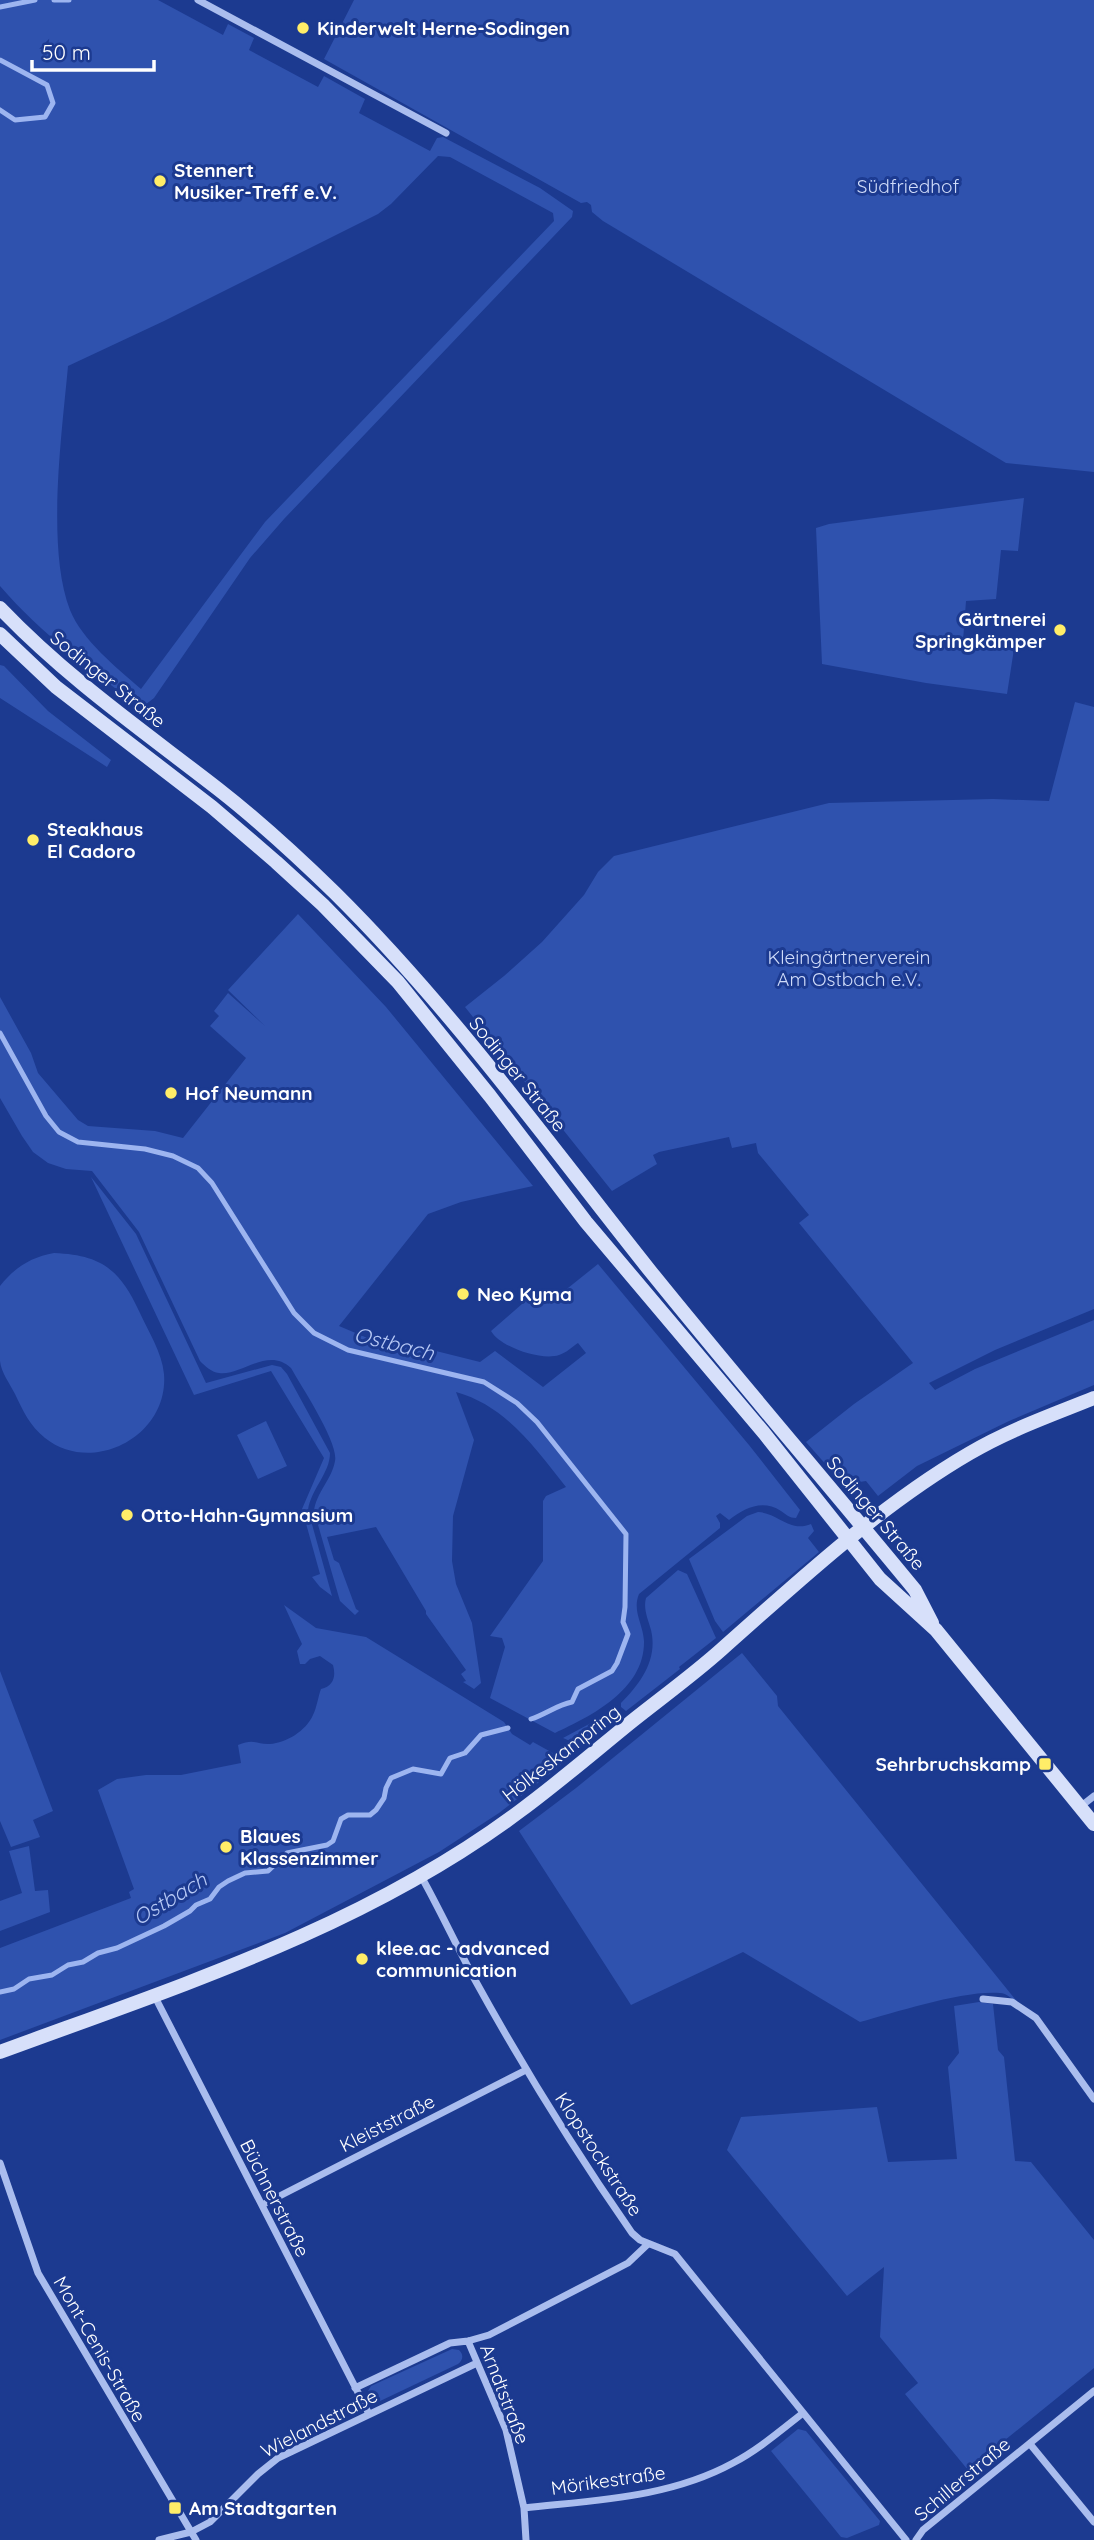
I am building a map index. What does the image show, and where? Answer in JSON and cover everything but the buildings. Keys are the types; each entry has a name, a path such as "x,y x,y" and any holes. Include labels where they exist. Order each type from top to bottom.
{"main road":[{"name":"Sodinger Straße","path":"0,608 35,645 85,688 220,791 276,838 372,932 453,1025 650,1271 915,1590 936,1630"},
{"name":"Sodinger Straße","path":"0,634 80,707 212,807 276,862 323,905 398,982 586,1222 756,1423 880,1579 936,1630 1094,1824"},
{"name":"Hölkeskampring","path":"0,2052 299,1939 421,1875 519,1812 721,1650 864,1527 970,1453 995,1439 1094,1398"}],"street":[{"path":"198,0 446,133"},
{"path":"1080,1807 1094,1796"},
{"name":"Klopstockstraße","path":"421,1875 474,1978 526,2070 583,2163 632,2234 674,2254 906,2540"},
{"name":"Büchnerstraße","path":"154,1996 369,2414"},
{"path":"983,1999 1012,2002 1037,2018 1094,2099"},
{"name":"Kleiststraße","path":"262,2205 526,2070"},
{"name":"Mont-Cenis-Straße","path":"0,2163 38,2273 196,2540"},
{"name":"Wielandstraße","path":"355,2388 450,2343 489,2335 628,2263 649,2244"},
{"name":"Arndtstraße","path":"468,2341 506,2430 524,2508 526,2540"},
{"name":"Wielandstraße","path":"191,2532 210,2522 278,2458 477,2363"},
{"name":"Schillerstraße","path":"916,2540 923,2530 1094,2391"},
{"name":"Mörikestraße","path":"524,2508 638,2495 688,2482 714,2473 750,2453 803,2413"},
{"name":"Schillerstraße","path":"1030,2444 1094,2522"},
{"path":"159,2540 191,2532"}],"green space":[{"path":"0,0 158,0 223,35 228,24 254,38 249,50 318,87 324,76 365,99 359,113 430,151 437,138 443,137 540,188 573,211 572,217 250,558 154,698 141,708 50,636 0,586","holes":["438,156 450,157 553,213 554,221 265,522 141,689 101,653 83,632 70,610 63,584 57,523 68,366 378,214"]},
{"name":"Südfriedhof","path":"354,0 1094,0 1094,472 1006,463 603,221 592,212 591,205 587,202 581,203 324,59"},
{"path":"1024,498 1018,551 1001,550 996,599 966,601 963,641 1014,649 1007,694 926,683 822,664 816,528 829,524"},
{"path":"0,665 48,711 111,760 107,767 0,698"},
{"name":"Kleingärtnerverein Am Ostbach e.V.","path":"1075,702 1094,707 1094,1309 995,1350 929,1383 935,1390 975,1369 1094,1320 1094,1385 1009,1421 917,1466 878,1496 866,1481 853,1483 836,1476 806,1442 913,1363 799,1223 809,1215 758,1153 756,1143 732,1148 729,1137 659,1152 653,1155 657,1164 612,1191 465,1007 542,942 614,856 829,803 993,799 1049,801"},
{"path":"298,914 386,1007 533,1186 461,1202 428,1214 339,1326 365,1337 480,1362 495,1351 543,1387 586,1353 578,1343 562,1354 542,1356 512,1347 491,1331 530,1297 541,1296 548,1304 598,1264 800,1510 796,1518 774,1507 760,1505 729,1520 720,1513 716,1516 720,1528 639,1594 637,1612 644,1641 642,1658 626,1687 600,1709 555,1733 490,1698 505,1647 502,1638 490,1636 543,1561 543,1501 546,1496 566,1487 531,1443 490,1407 456,1392 474,1440 453,1516 452,1561 456,1584 472,1623 481,1683 474,1689 463,1682 466,1681 461,1674 466,1670 426,1614 376,1527 327,1537 334,1560 339,1563 359,1611 355,1615 340,1601 314,1511 331,1474 335,1453 325,1428 291,1368 273,1360 255,1363 228,1373 219,1373 204,1365 139,1232 92,1171 66,1169 48,1163 33,1152 0,1098 0,997 31,1053 38,1073 78,1120 88,1126 155,1131 183,1138 246,1058 210,1026 219,1016 214,1011 228,993 265,1026 228,990"},
{"path":"91,1177 136,1234 206,1383 272,1365 281,1367 287,1374 330,1453 327,1467 308,1510 332,1596 312,1577 320,1574 302,1509 324,1458 271,1371 194,1395"},
{"path":"54,1253 96,1261 115,1274 131,1296 161,1358 164,1374 162,1396 154,1415 141,1432 105,1451 85,1453 64,1449 45,1438 27,1418 1,1365 0,1286 24,1264"},
{"path":"266,1421 287,1466 258,1479 237,1435"},
{"path":"758,1512 797,1526 811,1524 814,1531 808,1538 819,1552 723,1632 715,1621 689,1559 747,1516"},
{"path":"678,1570 687,1574 716,1638 626,1711 621,1707 621,1703 641,1679 652,1651 653,1641 645,1610 646,1598"},
{"path":"284,1605 316,1628 366,1637 504,1722 512,1734 530,1745 533,1742 560,1757 560,1766 499,1813 439,1852 285,1933 0,2040 0,1948 131,1898 129,1892 134,1889 98,1790 117,1779 146,1775 181,1775 241,1763 238,1745 282,1741 301,1731 310,1721 321,1689 329,1686 333,1680 333,1665 320,1656 300,1664 297,1651 302,1644"},
{"path":"742,1653 777,1696 778,1706 1019,2004 1003,1993 985,1993 930,2003 860,2022 743,1952 631,2005 519,1831"},
{"path":"0,1671 53,1811 33,1820 40,1837 11,1847 0,1821"},
{"path":"606,1715 616,1719 582,1746 563,1738"},
{"path":"29,1846 35,1891 48,1890 50,1912 0,1931 0,1901 22,1893 9,1851"},
{"path":"979,2002 993,2004 998,2050 1004,2057 1015,2161 1031,2162 1094,2240 1094,2368 968,2470 905,2394 918,2383 880,2337 884,2267 847,2296 727,2150 741,2117 877,2107 888,2162 957,2159 948,2067 959,2053 954,2006"},
{"path":"452,2349 459,2350 462,2354 458,2364 378,2402 368,2398 371,2386"},
{"path":"798,2429 806,2431 880,2521 879,2525 847,2538 841,2537 771,2451"}],"waterway":[{"name":"Ostbach","path":"0,7 35,0"},
{"name":"Ostbach","path":"54,0 69,0"},
{"name":"Ostbach","path":"0,60 47,85 53,103 45,117 15,120 0,110"},
{"name":"Ostbach","path":"0,1033 46,1116 59,1132 78,1142 145,1149 173,1156 198,1168 212,1183 294,1313 314,1333 348,1350 484,1382 517,1403 537,1422 626,1534 623,1622 628,1634 617,1663 612,1671 578,1689 572,1702 531,1719"},
{"name":"Ostbach","path":"0,1992 14,1989 29,1979 52,1975 68,1965 83,1962 98,1953 117,1948 164,1926 210,1899 219,1887 228,1881 245,1873 268,1871 287,1853 327,1845 333,1841 341,1819 348,1815 370,1815 376,1810 384,1798 391,1778 413,1769 441,1774 450,1758 465,1753 481,1735 508,1728"}],"place":[{"name":"Kinderwelt Herne-Sodingen","path":"303,28"},
{"name":"Stennert Musiker-Treff e.V.","path":"160,181"},
{"name":"Gärtnerei Springkämper","path":"1060,630"},
{"name":"Steakhaus El Cadoro","path":"33,840"},
{"name":"Hof Neumann","path":"171,1093"},
{"name":"Neo Kyma","path":"463,1294"},
{"name":"Otto-Hahn-Gymnasium","path":"127,1515"},
{"name":"Sehrbruchskamp","path":"1045,1764"},
{"name":"Blaues Klassenzimmer","path":"226,1847"},
{"name":"klee.ac - advanced communication","path":"362,1959"},
{"name":"Am Stadtgarten","path":"175,2508"}]}
